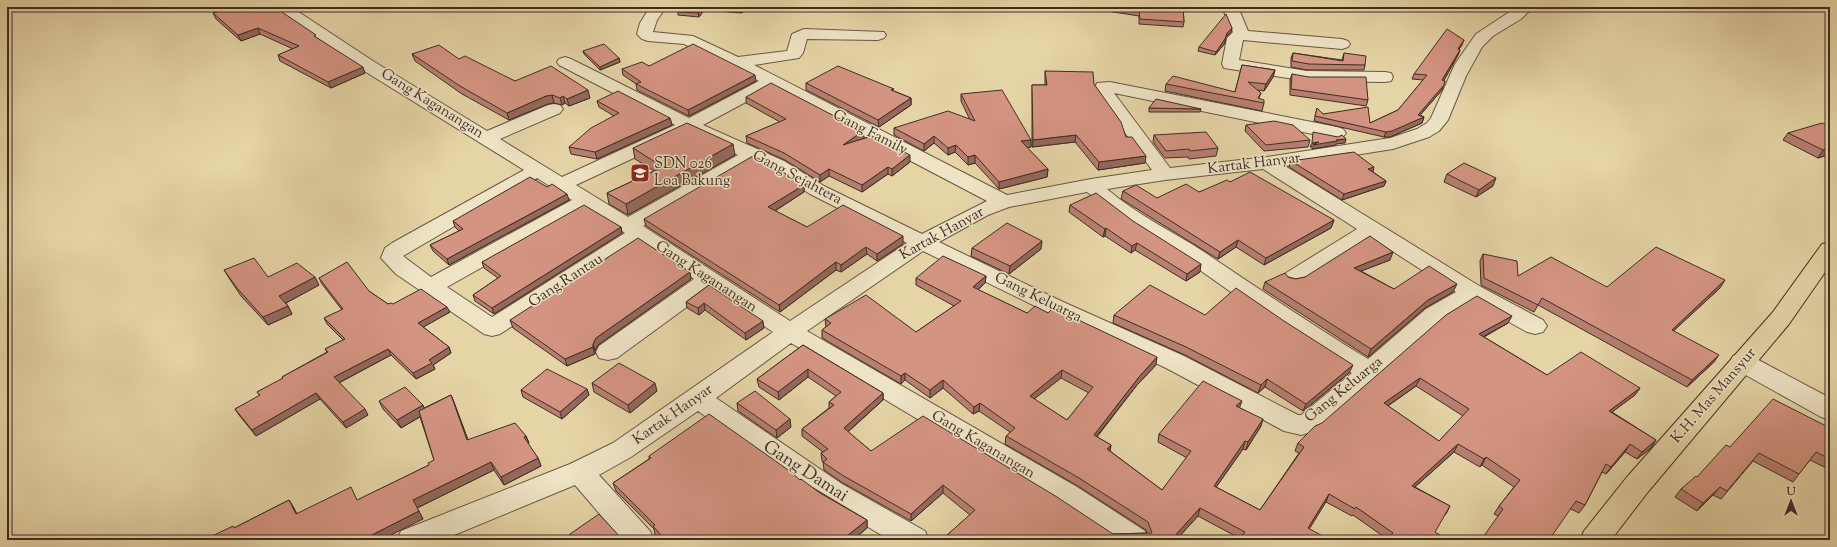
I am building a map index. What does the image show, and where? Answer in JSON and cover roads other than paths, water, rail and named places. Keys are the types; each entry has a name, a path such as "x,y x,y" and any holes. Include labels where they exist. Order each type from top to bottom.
{"main road":[{"name":"K.H. Mas Mansyur","path":"1594,540 1637,485 1781,318 1830,249"}],"street":[{"name":"Gang Kaganangan","path":"281,7 367,64 634,230 790,332 1067,495 1135,540"},
{"name":"Gang Family","path":"658,7 651,18 645,34 648,36 687,39 737,62 1004,202"},
{"path":"1230,7 1240,34"},
{"name":"Kartak Hanyar","path":"411,540 499,506 580,472 622,450 790,332 922,242 954,224 1004,202 1091,185 1165,174 1267,163 1370,148 1423,133 1433,127 1439,120 1473,47 1483,37 1519,14 1525,7"},
{"path":"737,62 793,55 795,53 798,37 804,34 878,34"},
{"path":"1342,44 1240,34 1235,38 1230,64 1307,76 1385,77"},
{"name":"Gang Sejahtera","path":"565,62 689,125 777,165 818,190 922,242"},
{"path":"561,185 689,125 773,81"},
{"path":"1165,174 1103,90 1103,87 1106,86 1337,133"},
{"path":"486,138 554,109"},
{"name":"Gang Rantau","path":"430,287 492,328 634,230 754,154"},
{"path":"1267,163 1473,292 1535,326"},
{"path":"538,170 393,253 392,258 430,287 586,200"},
{"path":"1091,185 1108,200 1140,223 1195,256 1290,322 1368,371"},
{"path":"1294,278 1371,229"},
{"name":"Gang Keluarga","path":"922,242 1053,306 1175,362 1294,424 1301,425 1309,423 1368,371 1422,327 1434,315 1473,292"},
{"path":"608,352 710,279"},
{"path":"1742,362 1830,410"},
{"name":"Gang Damai","path":"698,398 832,492 915,540"},
{"path":"580,472 640,540"}],"place":[{"name":"SDN 026 Loa Bakung","path":"640,173"}]}
